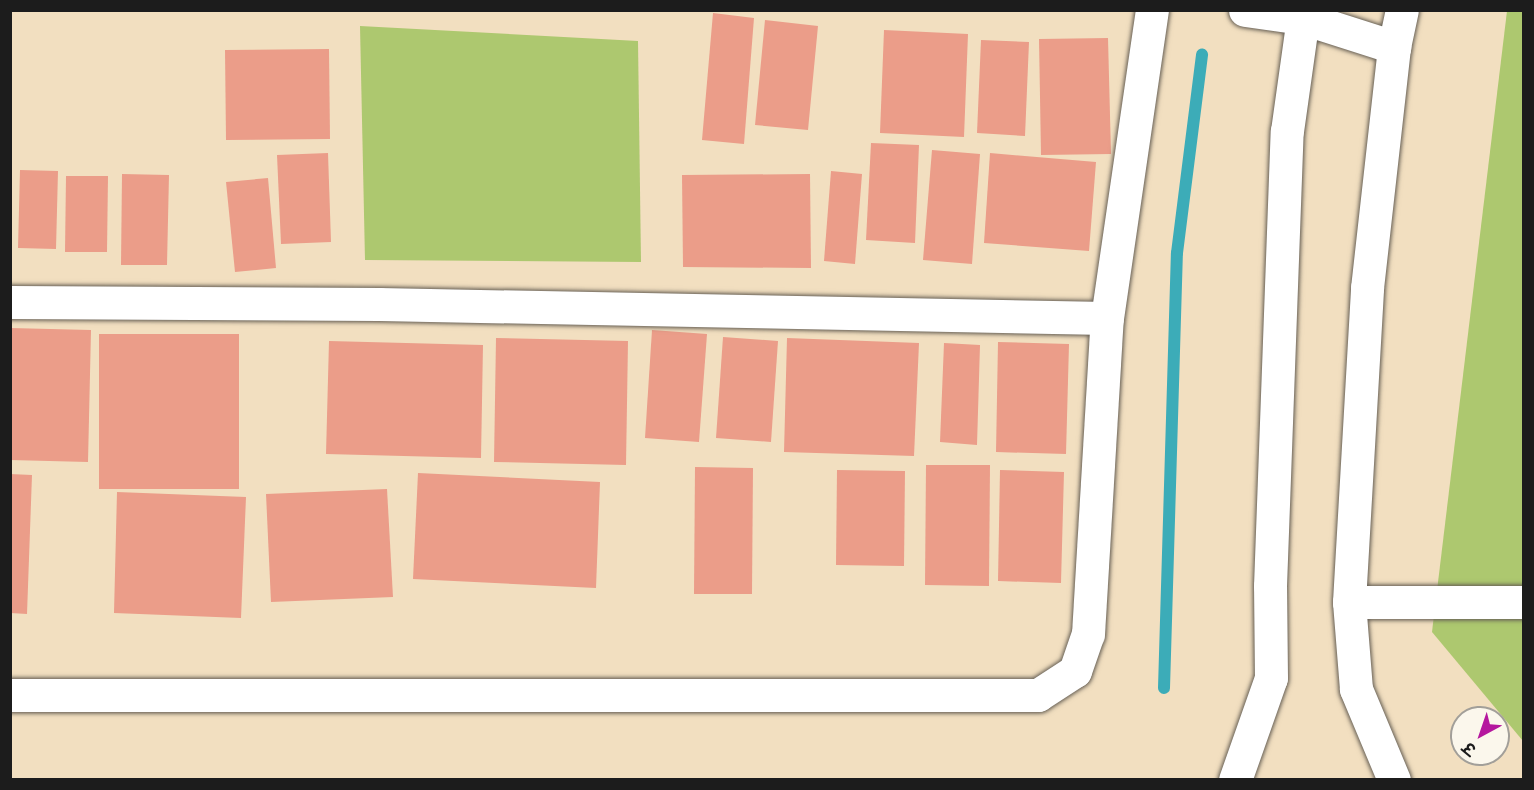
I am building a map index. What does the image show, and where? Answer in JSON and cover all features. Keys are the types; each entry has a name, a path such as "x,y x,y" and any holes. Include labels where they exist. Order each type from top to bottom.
{"street":[{"path":"10,695 1038,695 1075,671 1088,634 1107,318 1152,10"},
{"path":"1245,10 1303,14 1394,47"},
{"path":"1394,780 1356,689 1349,602 1367,288 1394,47 1402,10"},
{"path":"1235,780 1271,678 1270,586 1287,131 1303,14"},
{"path":"10,302 379,304 1107,318"},
{"path":"1349,602 1524,602"}],"green space":[{"path":"1507,11 1523,11 1523,741 1510,725 1510,706 1494,706 1432,632"},
{"path":"360,26 638,41 641,262 365,260"}],"building":[{"path":"713,13 754,18 744,144 702,140"},
{"path":"765,20 818,26 808,130 755,125"},
{"path":"884,30 968,34 964,137 880,133"},
{"path":"1108,38 1111,154 1041,155 1039,39"},
{"path":"981,40 1029,42 1025,136 977,133"},
{"path":"329,49 330,139 226,140 225,50"},
{"path":"871,143 919,145 915,243 866,240"},
{"path":"932,150 980,154 972,264 923,260"},
{"path":"328,153 331,242 281,244 277,155"},
{"path":"990,153 1096,162 1089,251 984,243"},
{"path":"20,170 58,171 56,249 18,248"},
{"path":"831,171 862,174 855,264 824,261"},
{"path":"122,174 169,175 167,265 121,265"},
{"path":"810,174 811,268 683,267 682,175"},
{"path":"66,176 108,176 107,252 65,252"},
{"path":"268,178 276,268 235,272 226,182"},
{"path":"10,328 91,330 88,462 10,460"},
{"path":"652,330 707,334 699,442 645,438"},
{"path":"99,334 239,334 239,489 99,489"},
{"path":"723,337 778,341 771,442 716,438"},
{"path":"496,338 628,341 626,465 494,462"},
{"path":"787,338 919,343 914,456 784,452"},
{"path":"329,341 483,345 481,458 326,454"},
{"path":"998,342 1069,344 1066,454 996,452"},
{"path":"944,343 980,345 977,445 940,442"},
{"path":"926,465 990,465 989,586 925,585"},
{"path":"695,467 753,468 752,594 694,594"},
{"path":"837,470 905,471 904,566 836,565"},
{"path":"1000,470 1064,472 1061,583 998,581"},
{"path":"418,473 600,482 596,588 413,579"},
{"path":"10,474 32,475 27,614 10,613"},
{"path":"387,489 393,597 271,602 266,494"},
{"path":"117,492 246,497 241,618 114,613"}],"waterway":[{"path":"1164,688 1177,253 1202,55"}]}
